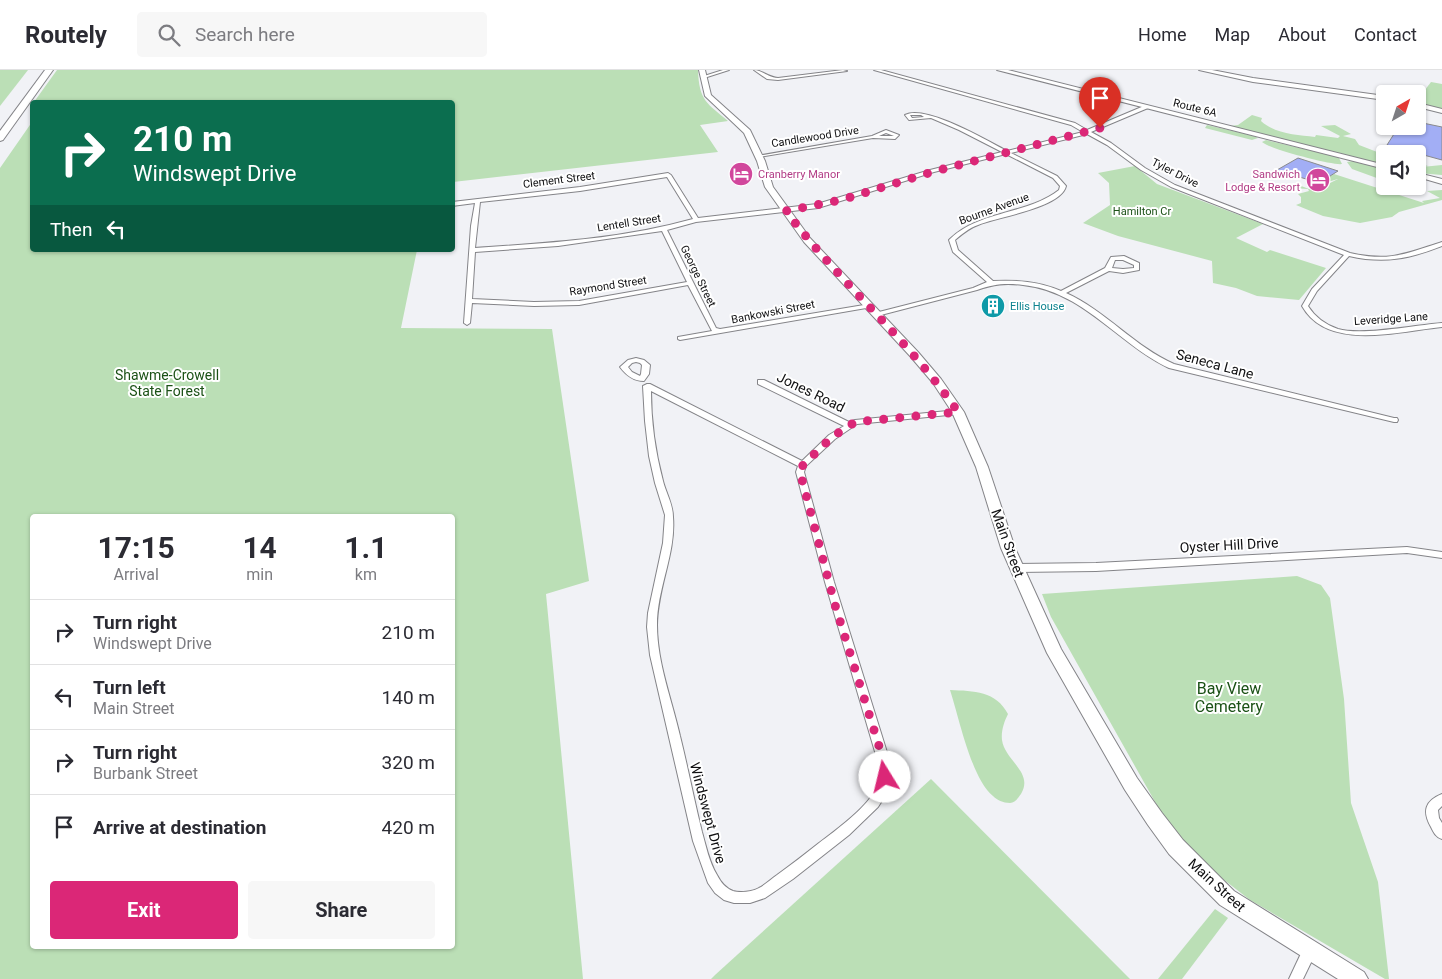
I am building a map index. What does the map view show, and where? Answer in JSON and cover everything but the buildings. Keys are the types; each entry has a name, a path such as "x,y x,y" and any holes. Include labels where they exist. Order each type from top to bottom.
{"highway":[{"path":"0,138 49,70"}],"main road":[{"name":"Route 6A","path":"1000,70 1376,165"},
{"path":"1202,70 1260,81 1376,97"},
{"name":"Main Street","path":"702,72 706,91 710,98 747,132 759,156 769,187 807,240 874,310 937,381 958,412 982,467 1017,568 1055,653 1131,784 1176,847 1228,898 1357,979"},
{"path":"1426,107 1442,111"},
{"path":"1426,177 1442,182"}],"street":[{"path":"702,72 727,70"},
{"path":"756,70 773,79 818,72 846,71"},
{"name":"Tyler Drive","path":"876,70 1073,124 1173,186 1348,254 1372,259 1398,259 1442,244"},
{"name":"Lentell Street","path":"474,250 558,244 664,229 696,220 786,211 841,200 932,172 1087,132 1113,123 1146,107"},
{"name":"Bourne Avenue","path":"929,116 962,129 1055,177 1063,186 1062,192 1050,199 958,232 952,240 955,251 991,283"},
{"name":"Candlewood Drive","path":"759,156 874,138"},
{"name":"Clement Street","path":"455,204 580,189 668,175 696,220"},
{"path":"467,324 474,250 474,226 478,200"},
{"name":"George Street","path":"664,229 713,329 717,330"},
{"name":"Leveridge Lane","path":"1348,254 1314,290 1305,306 1308,313 1316,320 1341,332 1442,325"},
{"path":"1063,292 1108,269"},
{"name":"Seneca Lane","path":"991,283 1030,282 1063,292 1150,354 1172,366 1394,420"},
{"name":"Raymond Street","path":"470,302 534,304 579,302 690,283"},
{"path":"874,310 975,290 991,283"},
{"name":"Bankowski Street","path":"680,338 717,330 721,332 738,330 874,310"},
{"name":"Windswept Drive","path":"644,382 803,465 800,472 817,541 884,762 885,777 880,793 851,824 761,894 747,898 737,898 719,889 711,879 690,806 654,652 652,624 655,595 667,542 670,514 660,488 648,429 644,382"},
{"name":"Jones Road","path":"761,382 849,425"},
{"path":"803,465 832,437 849,425 861,420 958,412"},
{"name":"Oyster Hill Drive","path":"1017,568 1096,567 1407,550 1442,555"},
{"path":"1442,800 1435,803 1431,808 1431,815 1442,833"},
{"path":"1296,979 1310,950"}],"green space":[{"path":"0,70 28,70 0,106"},
{"path":"57,70 698,70 702,95 728,121 700,125 718,152 455,182 455,100 35,100"},
{"path":"1431,82 1442,84 1442,109 1426,104 1426,89"},
{"path":"1252,115 1262,118 1261,121 1273,129 1286,133 1338,138 1340,136 1321,126 1335,125 1351,134 1343,136 1355,139 1359,145 1376,152 1376,163 1230,126 1238,125"},
{"name":"Shawme-Crowell State Forest","path":"30,125 30,252 417,252 401,328 552,329 589,581 546,594 583,979 0,979 0,168"},
{"path":"1207,125 1258,138 1252,140 1205,128"},
{"path":"1266,140 1334,156 1339,158 1342,164 1288,153 1262,142"},
{"path":"1353,161 1376,167 1376,178 1352,169 1347,162"},
{"path":"1442,165 1442,175 1426,174 1426,167"},
{"name":"Hamilton Cr","path":"1135,166 1157,184 1263,224 1236,238 1267,252 1270,250 1326,268 1299,300 1257,296 1236,288 1213,283 1212,261 1118,236 1083,223 1110,205 1109,183 1098,173"},
{"path":"1334,174 1376,188 1376,195 1399,195 1424,203 1422,201 1440,198 1427,191 1442,190 1442,200 1399,212 1392,217 1360,223 1323,216 1296,205 1301,203 1301,197 1298,194 1309,191 1308,189 1292,188 1276,193 1274,190 1296,184 1309,189 1328,188 1326,185 1338,179 1324,183 1311,182 1320,182"},
{"name":"Bay View Cemetery","path":"1297,576 1321,585 1330,598 1344,699 1351,803 1378,882 1389,979 1385,979 1250,900 1201,862 1163,816 1051,617 1042,594"},
{"path":"950,690 984,694 1003,706 1008,714 1003,727 1002,740 1004,747 1024,779 1021,794 1013,802 1000,801 985,787 978,776"},
{"path":"931,779 1130,979 711,979 715,975"},
{"path":"1215,909 1228,918 1182,979 1158,979"}],"place":[{"name":"Cranberry Manor","path":"741,174"},
{"name":"Sandwich Lodge & Resort","path":"1318,180"},
{"name":"Ellis House","path":"993,306"}],"route":[{"path":"885,777 884,762 835,605 800,472 803,465 832,437 855,422 958,412 937,381 807,240 786,211 841,200 932,172 1100,128"}]}
